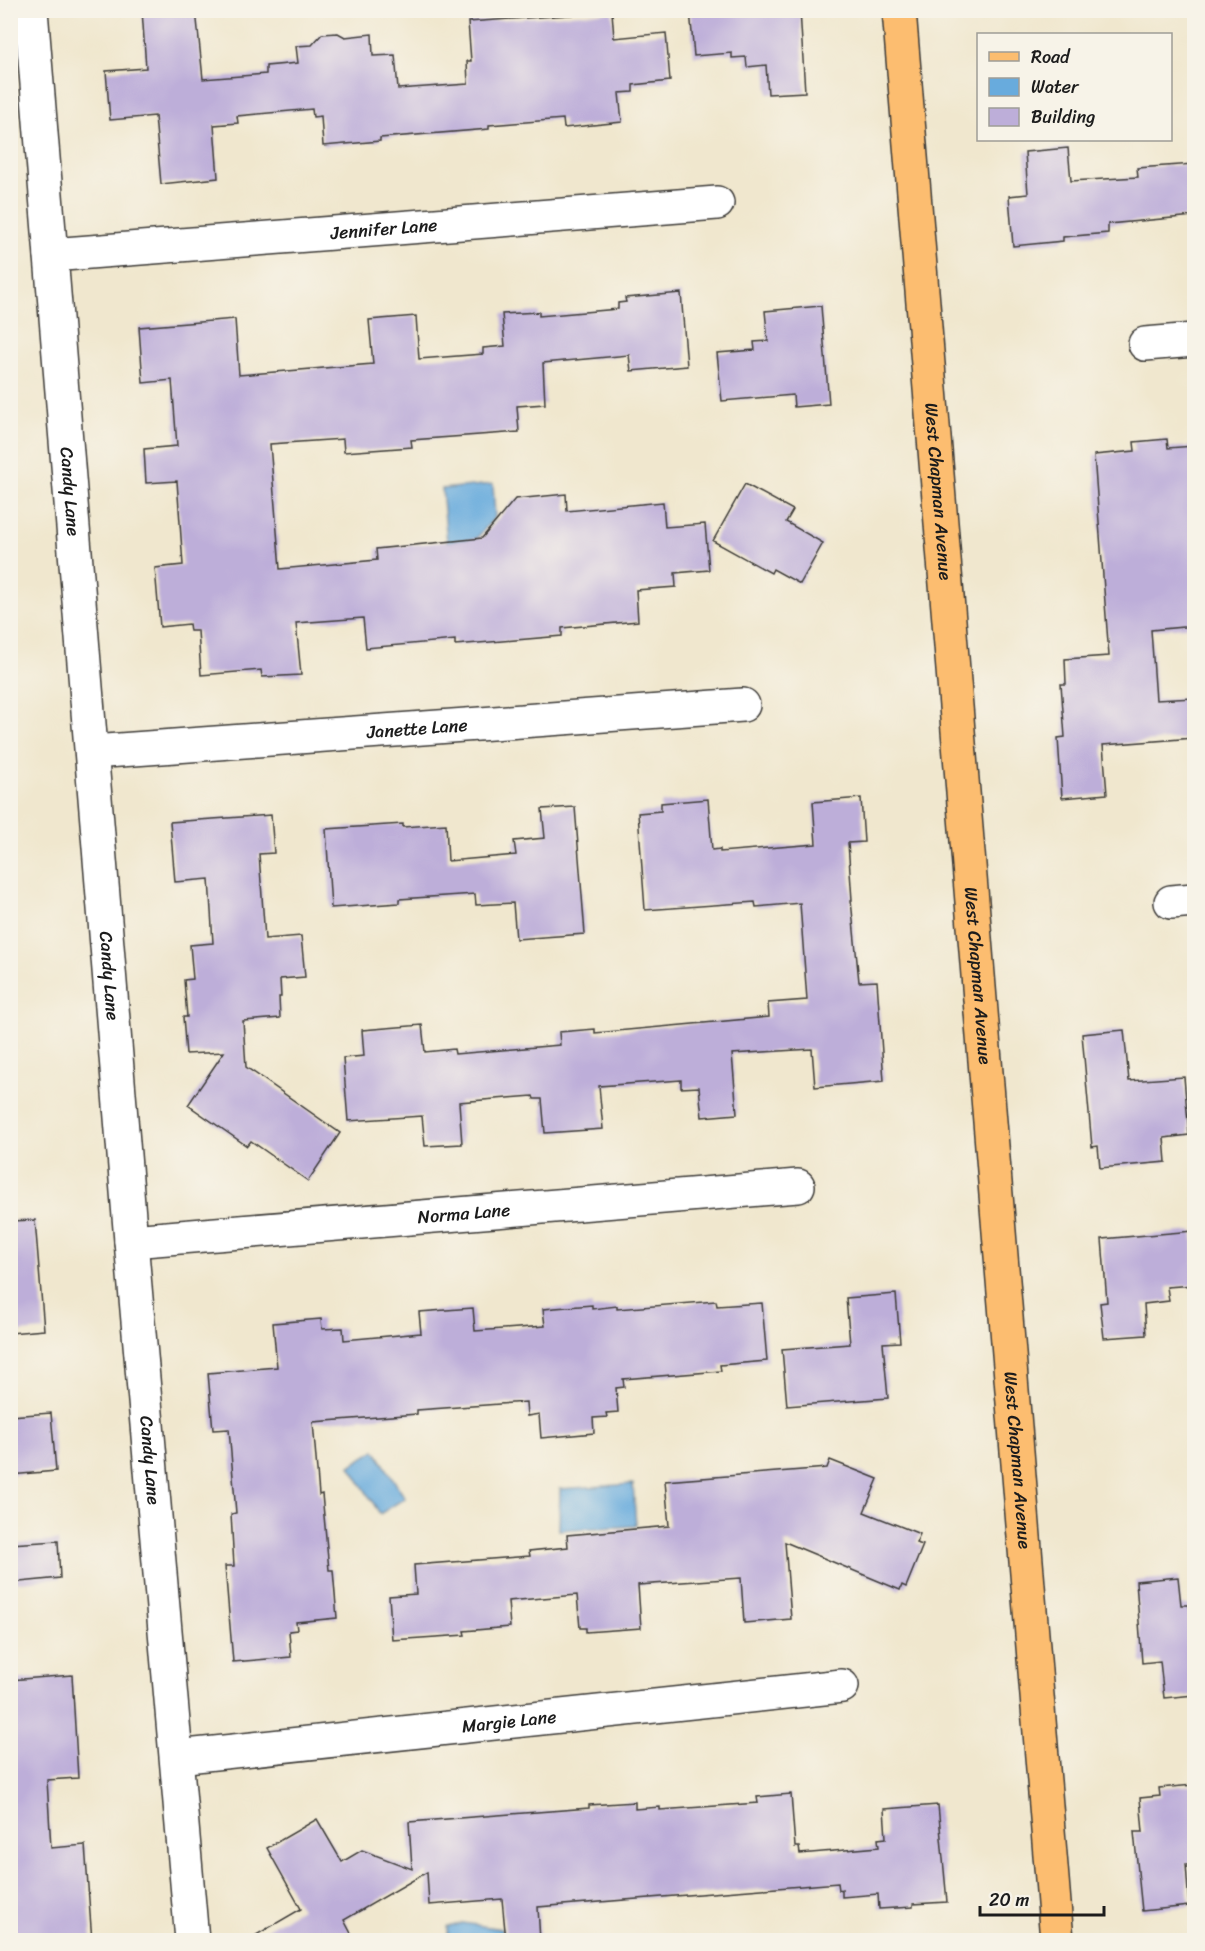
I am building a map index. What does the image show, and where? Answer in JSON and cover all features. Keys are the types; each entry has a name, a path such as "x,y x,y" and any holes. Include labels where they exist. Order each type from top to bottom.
{"main road":[{"name":"West Chapman Avenue","path":"899,10 1057,1941"}],"street":[{"name":"Candy Lane","path":"31,10 131,1241 192,1941"},
{"name":"Jennifer Lane","path":"51,255 717,203"},
{"path":"1144,344 1194,340"},
{"name":"Janette Lane","path":"92,752 743,705"},
{"name":"Norma Lane","path":"131,1241 798,1186"},
{"name":"Margie Lane","path":"177,1757 842,1686"}],"water":[{"path":"493,484 495,517 476,539 447,542 442,489"},
{"path":"375,1450 405,1498 380,1514 350,1466"},
{"path":"633,1484 636,1526 559,1530 560,1489"},
{"path":"463,1923 501,1929 505,1940 448,1940 448,1927"}],"building":[{"path":"142,10 196,10 203,79 266,74 266,66 298,63 296,46 312,45 322,34 338,33 345,37 372,34 373,56 395,55 398,89 468,84 467,61 471,61 468,22 612,12 614,38 666,33 670,81 633,85 633,92 619,93 622,122 564,128 563,119 489,125 489,129 380,138 380,141 323,146 321,116 313,117 312,109 237,116 238,123 214,125 218,178 161,184 155,116 110,120 106,71 146,68"},
{"path":"690,10 800,10 805,92 768,94 766,65 747,67 746,57 732,58 732,53 694,56"},
{"path":"1068,148 1071,181 1138,177 1137,168 1194,164 1194,216 1108,224 1108,233 1063,237 1063,241 1013,246 1009,196 1028,194 1025,152"},
{"path":"681,293 687,366 631,371 629,355 543,363 545,404 517,406 519,432 411,440 412,447 344,452 343,439 270,444 280,569 377,560 376,549 482,538 515,499 566,494 567,511 663,502 665,527 705,524 709,570 675,573 676,587 636,590 638,621 562,628 562,636 455,645 455,640 366,648 363,618 296,623 301,675 262,677 261,670 201,675 198,631 190,631 189,624 160,627 155,568 183,565 177,481 146,483 144,449 177,446 172,380 143,383 139,327 235,319 239,375 373,364 369,320 416,316 419,359 483,354 483,348 505,346 502,314 539,312 539,316 618,309 618,303 626,302 625,298"},
{"path":"821,306 829,404 794,407 793,395 722,401 717,353 755,350 754,342 768,341 765,311"},
{"path":"1167,439 1168,448 1194,446 1194,626 1151,630 1156,700 1194,698 1194,738 1103,745 1107,794 1062,798 1058,738 1065,737 1061,684 1066,684 1065,659 1109,656 1094,455 1135,451 1134,442"},
{"path":"745,484 793,510 786,522 823,543 800,584 773,569 771,573 713,541"},
{"path":"861,798 864,842 848,843 851,900 859,982 877,981 884,1081 815,1087 812,1049 732,1054 737,1114 702,1117 699,1087 681,1088 681,1080 599,1086 603,1129 545,1133 542,1099 534,1099 533,1096 459,1102 462,1144 425,1146 422,1116 348,1121 343,1058 364,1056 362,1030 422,1025 425,1052 454,1049 455,1054 560,1045 559,1032 595,1029 595,1033 769,1017 768,1003 807,1000 800,903 756,907 755,902 645,910 638,813 661,811 661,803 708,799 712,850 720,849 720,852 816,844 813,802"},
{"path":"575,807 585,934 516,939 513,903 476,905 475,894 399,899 399,903 331,908 326,829 446,824 448,861 516,855 514,841 545,838 542,809"},
{"path":"271,815 274,853 259,854 265,939 301,936 305,977 280,979 280,1018 243,1021 246,1067 340,1133 308,1181 251,1141 247,1146 188,1105 224,1052 186,1054 183,1017 187,1017 184,980 193,979 190,945 213,943 209,879 175,882 170,822"},
{"path":"1124,1030 1129,1081 1184,1077 1189,1135 1164,1138 1166,1162 1100,1168 1098,1146 1092,1147 1082,1034"},
{"path":"35,1220 44,1330 10,1333 10,1221"},
{"path":"1193,1231 1194,1285 1167,1287 1169,1301 1144,1304 1146,1335 1104,1338 1100,1303 1107,1302 1102,1239"},
{"path":"896,1294 900,1342 883,1343 888,1398 787,1406 782,1349 850,1344 846,1298"},
{"path":"716,1301 717,1306 762,1303 767,1361 720,1365 721,1371 623,1379 624,1387 616,1388 618,1412 606,1413 607,1417 593,1418 594,1433 541,1438 539,1414 527,1416 526,1402 417,1410 417,1414 313,1422 319,1495 322,1494 329,1570 333,1570 337,1618 296,1622 297,1630 289,1631 291,1657 233,1662 225,1566 234,1566 231,1514 236,1513 229,1429 213,1430 208,1373 277,1367 273,1323 321,1319 322,1329 343,1328 344,1340 421,1333 419,1312 473,1308 475,1331 545,1326 543,1309 592,1305 592,1309 617,1306 617,1309"},
{"path":"51,1413 56,1471 10,1475 10,1416"},
{"path":"830,1460 878,1479 864,1512 920,1534 916,1543 923,1545 906,1587 902,1585 900,1590 785,1542 791,1619 744,1623 741,1578 638,1585 641,1628 586,1632 586,1628 580,1628 577,1595 508,1601 510,1627 464,1631 465,1635 392,1640 389,1596 416,1594 414,1565 530,1556 529,1551 568,1547 567,1535 669,1526 665,1481 827,1468"},
{"path":"58,1541 60,1578 10,1583 10,1544"},
{"path":"1178,1577 1181,1605 1189,1605 1190,1610 1194,1610 1194,1695 1164,1698 1160,1661 1142,1663 1136,1581"},
{"path":"72,1675 78,1778 47,1780 51,1848 85,1845 92,1941 10,1941 10,1680"},
{"path":"1194,1785 1194,1863 1186,1864 1189,1906 1142,1911 1134,1832 1143,1832 1140,1798 1160,1796 1159,1788"},
{"path":"791,1794 795,1847 799,1847 800,1854 879,1847 878,1839 886,1838 884,1809 938,1805 947,1902 879,1909 878,1894 842,1897 842,1889 839,1890 838,1883 538,1907 540,1941 506,1941 502,1899 429,1905 427,1872 344,1920 355,1941 246,1941 301,1909 267,1848 317,1819 342,1862 362,1850 412,1869 409,1822 589,1808 589,1805 635,1802 635,1809 660,1807 660,1810 758,1803 757,1797"}]}
